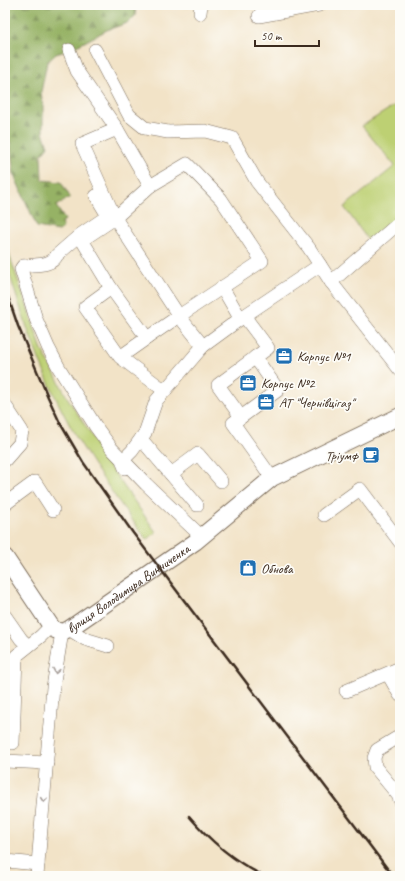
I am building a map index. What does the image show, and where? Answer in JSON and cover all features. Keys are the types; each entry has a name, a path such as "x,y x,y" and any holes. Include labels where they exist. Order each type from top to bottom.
{"main road":[{"name":"вулиця Володимира Винниченка","path":"61,629 198,539 272,478 400,416"},
{"path":"5,557 61,629"}],"street":[{"path":"267,5 259,16 319,5"},
{"path":"69,50 78,71 117,129 150,186"},
{"path":"94,50 129,115 145,128 168,132 205,131 232,138 258,182 310,248 331,282 400,370"},
{"path":"117,129 82,144 115,218 179,316 203,346"},
{"path":"120,357 262,261 221,199 187,164 150,186 115,218 82,240 111,288 147,338"},
{"path":"96,196 108,216 80,235 57,254 55,259 51,262 23,266 21,269 36,319 59,368 96,427 112,449 198,539"},
{"path":"331,282 400,222"},
{"path":"123,460 146,433 156,401 203,346 242,317 320,265"},
{"path":"222,287 242,317 268,348 218,384 241,417"},
{"path":"111,288 85,307 120,357 165,390"},
{"path":"255,357 278,390 233,423 272,478"},
{"path":"5,405 22,431 20,443 5,460"},
{"path":"141,439 197,505"},
{"path":"171,474 198,454 221,481"},
{"path":"5,504 35,482 53,510"},
{"path":"324,516 360,489 400,542"},
{"path":"5,616 24,642"},
{"path":"13,743 10,656 24,642 61,629 85,639 108,646"},
{"name":"вулиця Володимира Винниченка","path":"38,870 53,687 61,629"},
{"path":"5,634 24,642"},
{"path":"346,691 400,668"},
{"path":"388,674 400,695"},
{"path":"400,736 377,750 374,758 375,767 398,795 400,800"},
{"path":"5,761 47,763"},
{"path":"5,861 38,870"}],"green space":[{"path":"5,5 136,5 135,16 127,23 107,30 69,50 56,54 47,62 41,92 43,106 43,133 48,146 41,155 42,180 61,182 70,197 56,206 65,220 61,223 63,228 59,231 37,227 14,175 10,142 5,131"},
{"path":"400,102 400,223 373,247 344,207 395,166 362,126"},
{"path":"7,242 10,257 42,350 67,397 104,455 106,461 156,532 147,540 112,492 62,412 47,379 22,313 5,252 5,243"}],"railway":[{"path":"5,288 18,326 48,397 60,423 83,462 133,533 393,876"},
{"path":"189,816 214,842 243,864 264,876"}],"place":[{"name":"Корпус №1","path":"284,356"},
{"name":"Корпус №2","path":"248,383"},
{"name":"АТ \"Чернівцігаз\"","path":"266,402"},
{"name":"Тріумф","path":"371,455"},
{"name":"Обнова","path":"248,568"}]}
